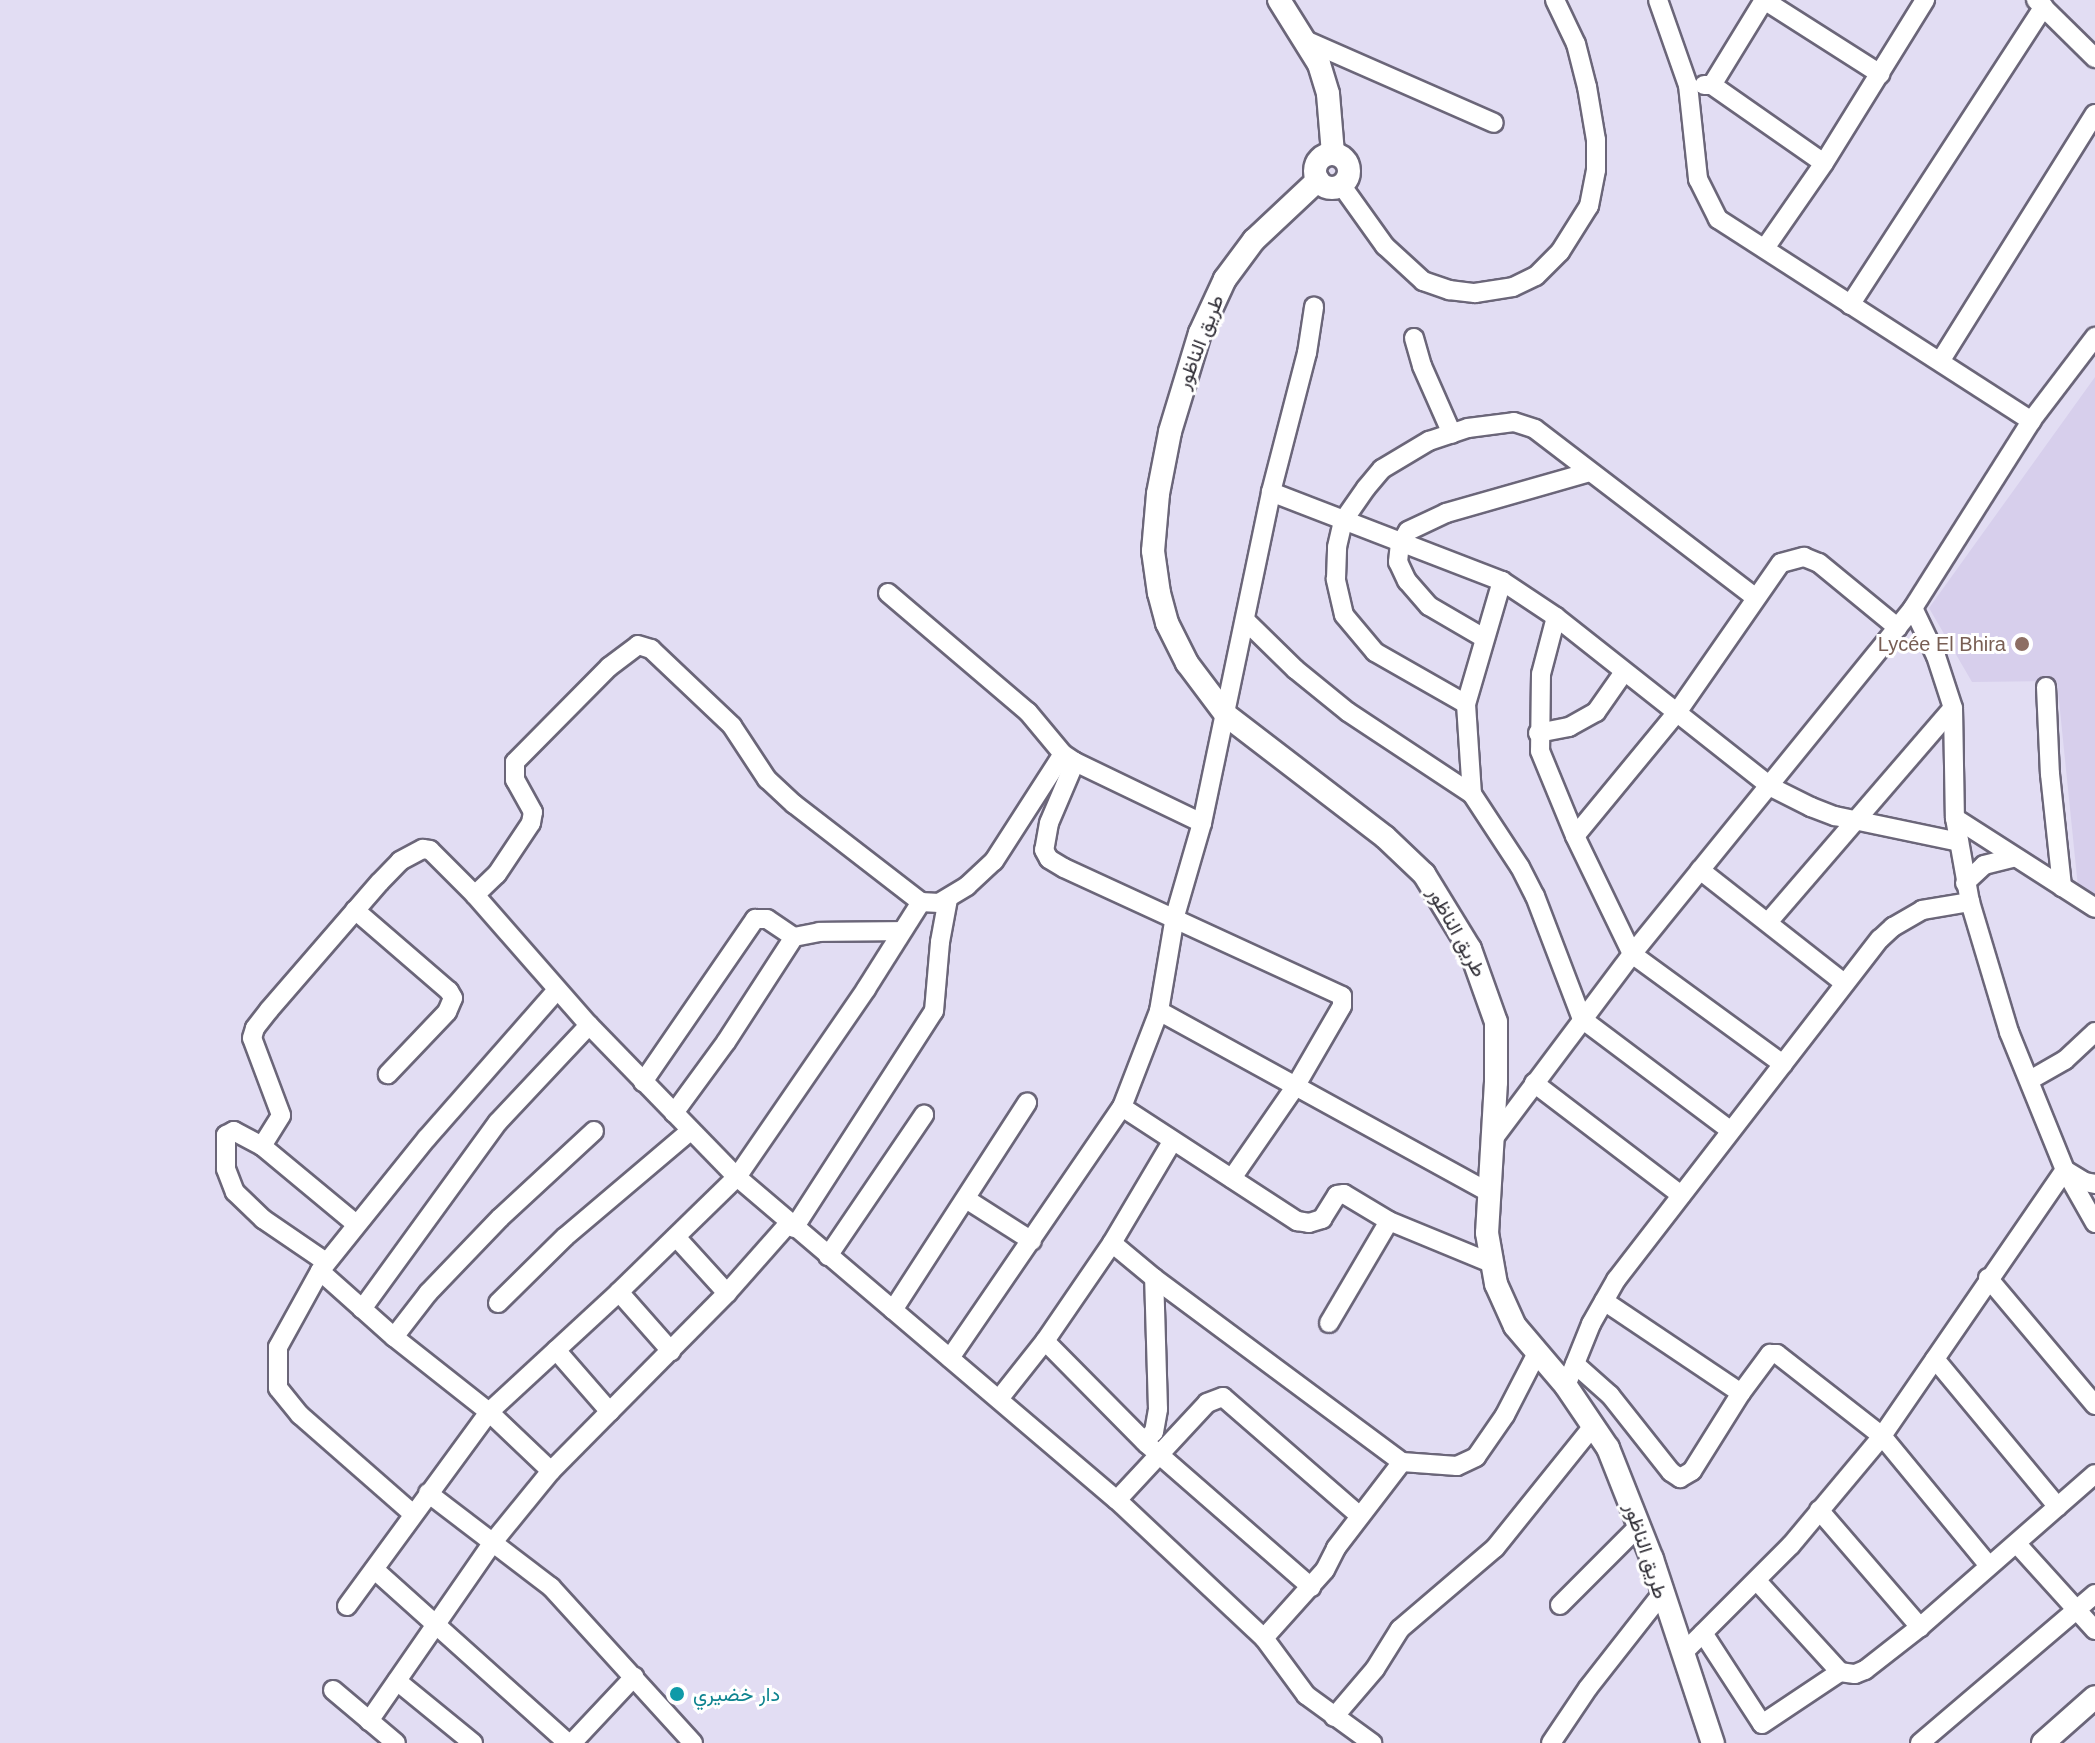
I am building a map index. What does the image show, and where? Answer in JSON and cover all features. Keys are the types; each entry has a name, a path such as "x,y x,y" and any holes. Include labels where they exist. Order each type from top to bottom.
{"street":[{"path":"1279,0 1319,64 1326,85 1333,154"},
{"path":"1342,186 1385,246 1423,281 1449,290 1475,293 1513,287 1536,276 1560,252 1589,206 1596,170 1596,140 1587,87 1576,44 1555,0"},
{"path":"1658,0 1688,85 1698,179 1710,209 1718,219 1941,360 2031,421"},
{"path":"1712,85 1764,0 1880,74"},
{"path":"1765,248 1824,163 1925,0"},
{"path":"1850,305 2040,3 2095,58"},
{"path":"1305,40 1494,123"},
{"path":"1688,85 1712,85 1824,163"},
{"path":"1941,360 2095,114"},
{"path":"1333,154 1341,157 1349,167 1349,175 1342,186 1329,188 1318,180 1317,162 1333,154"},
{"name":"طريق الناظور","path":"1318,180 1254,240 1225,279 1190,360 1170,432 1158,494 1153,551 1167,623 1187,663 1226,715 1385,837 1438,894 1479,969 1496,1022 1494,1138 1487,1233 1502,1303 1594,1425 1626,1491 1713,1743"},
{"path":"950,1358 1122,1107 1159,1011 1175,916 1202,823 1271,492 1307,353 1314,307"},
{"path":"1494,1138 1632,954 1898,628 2031,421 2095,337"},
{"path":"1414,338 1422,366 1452,434"},
{"path":"1466,704 1375,652 1344,615 1336,579 1337,547 1343,521 1382,469 1429,441 1514,422 1535,429 1756,598"},
{"path":"1484,638 1429,606 1407,581 1398,562 1400,544 1408,531 1446,513 1590,472"},
{"path":"1271,492 1502,581 1556,617 1771,787 1811,807 1959,842"},
{"path":"1575,836 1678,711 1781,563 1804,557 1839,577 1898,628"},
{"path":"1472,794 1466,704 1502,581"},
{"path":"888,593 1028,712 1069,758 1202,823"},
{"path":"1913,608 1936,656 1953,708 1955,818 1970,902 2009,1032 2065,1170 2095,1223"},
{"path":"1556,617 1541,674 1540,751 1575,836 1632,954 1783,1064"},
{"path":"1246,621 1295,669 1348,712 1472,794 1520,867 1535,896 1582,1019 1730,1130"},
{"path":"475,895 497,874 531,823 533,812 515,780 515,762 609,667 638,645 651,649 732,726 767,779 794,804 921,902 948,899 994,861 1069,758"},
{"path":"1538,733 1569,727 1596,712 1624,672"},
{"path":"2046,687 2050,774 2062,887"},
{"path":"1769,921 1953,708"},
{"path":"1069,758 1044,839 1049,859 1342,996 1342,1006 1295,1087 1232,1178"},
{"path":"1955,818 2095,908"},
{"path":"262,1146 281,1115 252,1038 255,1028 400,861 423,849 430,850 475,895 589,1025 737,1177 1117,1500 1264,1638 1306,1695 1372,1743"},
{"path":"1965,883 1984,865 2015,857"},
{"path":"1700,870 1769,921 1844,983"},
{"path":"369,1721 493,1542 551,1471 791,1226 934,1011 940,942 948,899"},
{"path":"347,1606 489,1412 737,1177 797,1093 921,902"},
{"path":"1566,1386 1604,1301 1730,1130 1844,983 1893,927 1922,910 1970,902"},
{"path":"355,910 449,991 453,998 447,1012 388,1074"},
{"path":"643,1082 755,919 767,919 794,937 831,932 902,931"},
{"path":"674,1113 734,1030 794,937"},
{"path":"413,1514 300,1415 278,1388 278,1347 323,1267 356,1224 499,1052 557,990"},
{"path":"1159,1011 1488,1192"},
{"path":"362,1309 498,1122 589,1025"},
{"path":"2030,1080 2065,1060 2095,1032"},
{"path":"1534,1083 1681,1195"},
{"path":"893,1310 1027,1103"},
{"path":"1122,1107 1279,1212 1303,1222 1322,1219 1337,1195 1344,1194 1389,1221 1491,1263"},
{"path":"828,1256 924,1115"},
{"path":"498,1303 565,1237 691,1130"},
{"path":"356,1224 262,1146 234,1131 226,1135 224,1158 235,1192 323,1267 362,1309 489,1412 551,1471"},
{"path":"394,1337 428,1293 508,1210 594,1131"},
{"path":"999,1399 1045,1341 1112,1243 1172,1142"},
{"path":"2065,1170 2095,1184"},
{"path":"1682,1654 1757,1581 1882,1436 2065,1170"},
{"path":"966,1199 1032,1241"},
{"path":"1329,1323 1389,1221"},
{"path":"676,1237 727,1293"},
{"path":"1112,1243 1154,1278 1402,1462 1457,1466 1476,1457 1505,1415 1537,1353"},
{"path":"1117,1500 1151,1448 1158,1423 1154,1278"},
{"path":"1988,1278 2095,1405"},
{"path":"619,1292 671,1351"},
{"path":"1604,1301 1741,1393"},
{"path":"1045,1341 1151,1448 1311,1587"},
{"path":"556,1350 610,1412"},
{"path":"1575,1364 1610,1395 1671,1472 1680,1478 1692,1471 1741,1393 1770,1354 1777,1354 1882,1436 1989,1566"},
{"path":"1935,1359 2058,1507"},
{"path":"1151,1448 1212,1399 1227,1398 1360,1516"},
{"path":"1334,1717 1375,1669 1400,1629 1495,1548 1594,1425"},
{"path":"1264,1638 1311,1587 1402,1462"},
{"path":"1757,1581 1840,1672 1846,1675 1865,1670 1920,1627 2095,1474"},
{"path":"428,1493 551,1587 693,1743"},
{"path":"1819,1510 1920,1627"},
{"path":"1560,1605 1637,1528"},
{"path":"2017,1544 2095,1630"},
{"path":"375,1570 570,1743 634,1677"},
{"path":"1920,1743 2095,1594"},
{"path":"1551,1743 1588,1688 1661,1595"},
{"path":"1703,1633 1762,1724 1840,1672"},
{"path":"397,1681 473,1743"},
{"path":"333,1690 396,1743"},
{"path":"2043,1743 2095,1697"}],"shaded area":[{"name":"Lycée El Bhira","path":"2095,377 2095,906 2079,897 2057,681 1972,682 1929,608"}],"place":[{"name":"Lycée El Bhira","path":"2022,644"},
{"name":"دار خضيري","path":"677,1694"}]}
